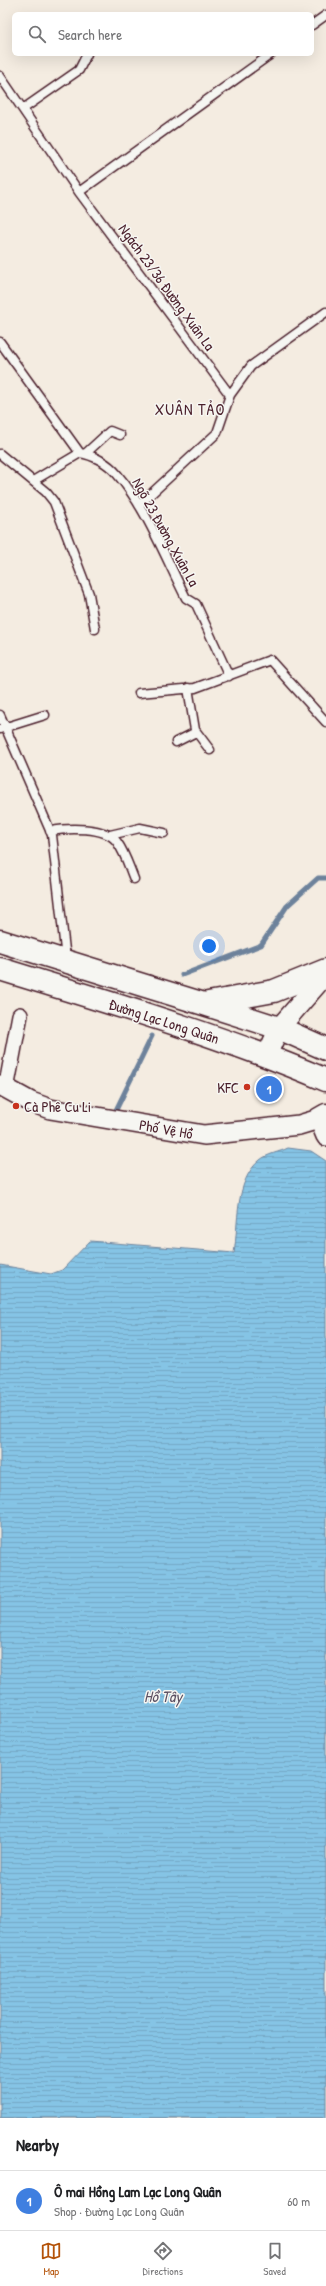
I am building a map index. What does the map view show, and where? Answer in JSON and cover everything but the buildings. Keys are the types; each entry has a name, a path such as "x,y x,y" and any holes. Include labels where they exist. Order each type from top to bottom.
{"main road":[{"name":"Đường Lạc Long Quân","path":"0,941 66,960 279,1028 326,1049"},
{"name":"Đường Lạc Long Quân","path":"0,969 195,1030 266,1055 326,1080"},
{"path":"204,1004 260,994 326,970"}],"street":[{"path":"266,1055 279,1028 326,974"},
{"path":"3,1087 20,1016"},
{"name":"Phố Vệ Hồ","path":"3,1087 31,1102 50,1109 204,1135 324,1123"}],"lane":[{"path":"314,24 326,15"},
{"path":"23,109 78,70 86,56"},
{"path":"79,192 268,56"},
{"name":"Ngách 23/36 Đường Xuân La","path":"0,76 79,192 230,395"},
{"path":"139,505 217,433 230,395 251,366 326,312"},
{"name":"Ngõ 23 Đường Xuân La","path":"0,342 83,453 92,455 116,473 139,505 186,598 196,604 229,676"},
{"path":"33,481 83,453 110,431 120,435"},
{"path":"0,454 33,481 54,502 89,594 95,629"},
{"path":"139,693 188,688 229,676 270,660 326,722"},
{"path":"188,688 196,732 210,750"},
{"path":"0,715 3,728 50,831 66,960"},
{"path":"3,728 45,716"},
{"path":"176,742 196,732"},
{"path":"50,831 68,828 110,835 140,828 164,833"},
{"path":"110,835 117,842 134,879"}],"water":[{"name":"Hồ Tây","path":"288,1148 311,1151 326,1161 326,2118 0,2118 0,1265 51,1274 62,1270 90,1241 234,1253 239,1204 246,1179 260,1160 266,1156"}],"waterway":[{"path":"182,975 261,945 287,906 318,878 326,878"},
{"path":"115,1112 152,1036"}],"place":[{"name":"KFC","path":"247,1087"},
{"name":"Ô mai Hồng Lam Lạc Long Quân","path":"269,1089"},
{"name":"Cà Phê Cu Li","path":"16,1106"}],"district":[{"name":"XUÂN TẢO","path":"190,409"}]}
